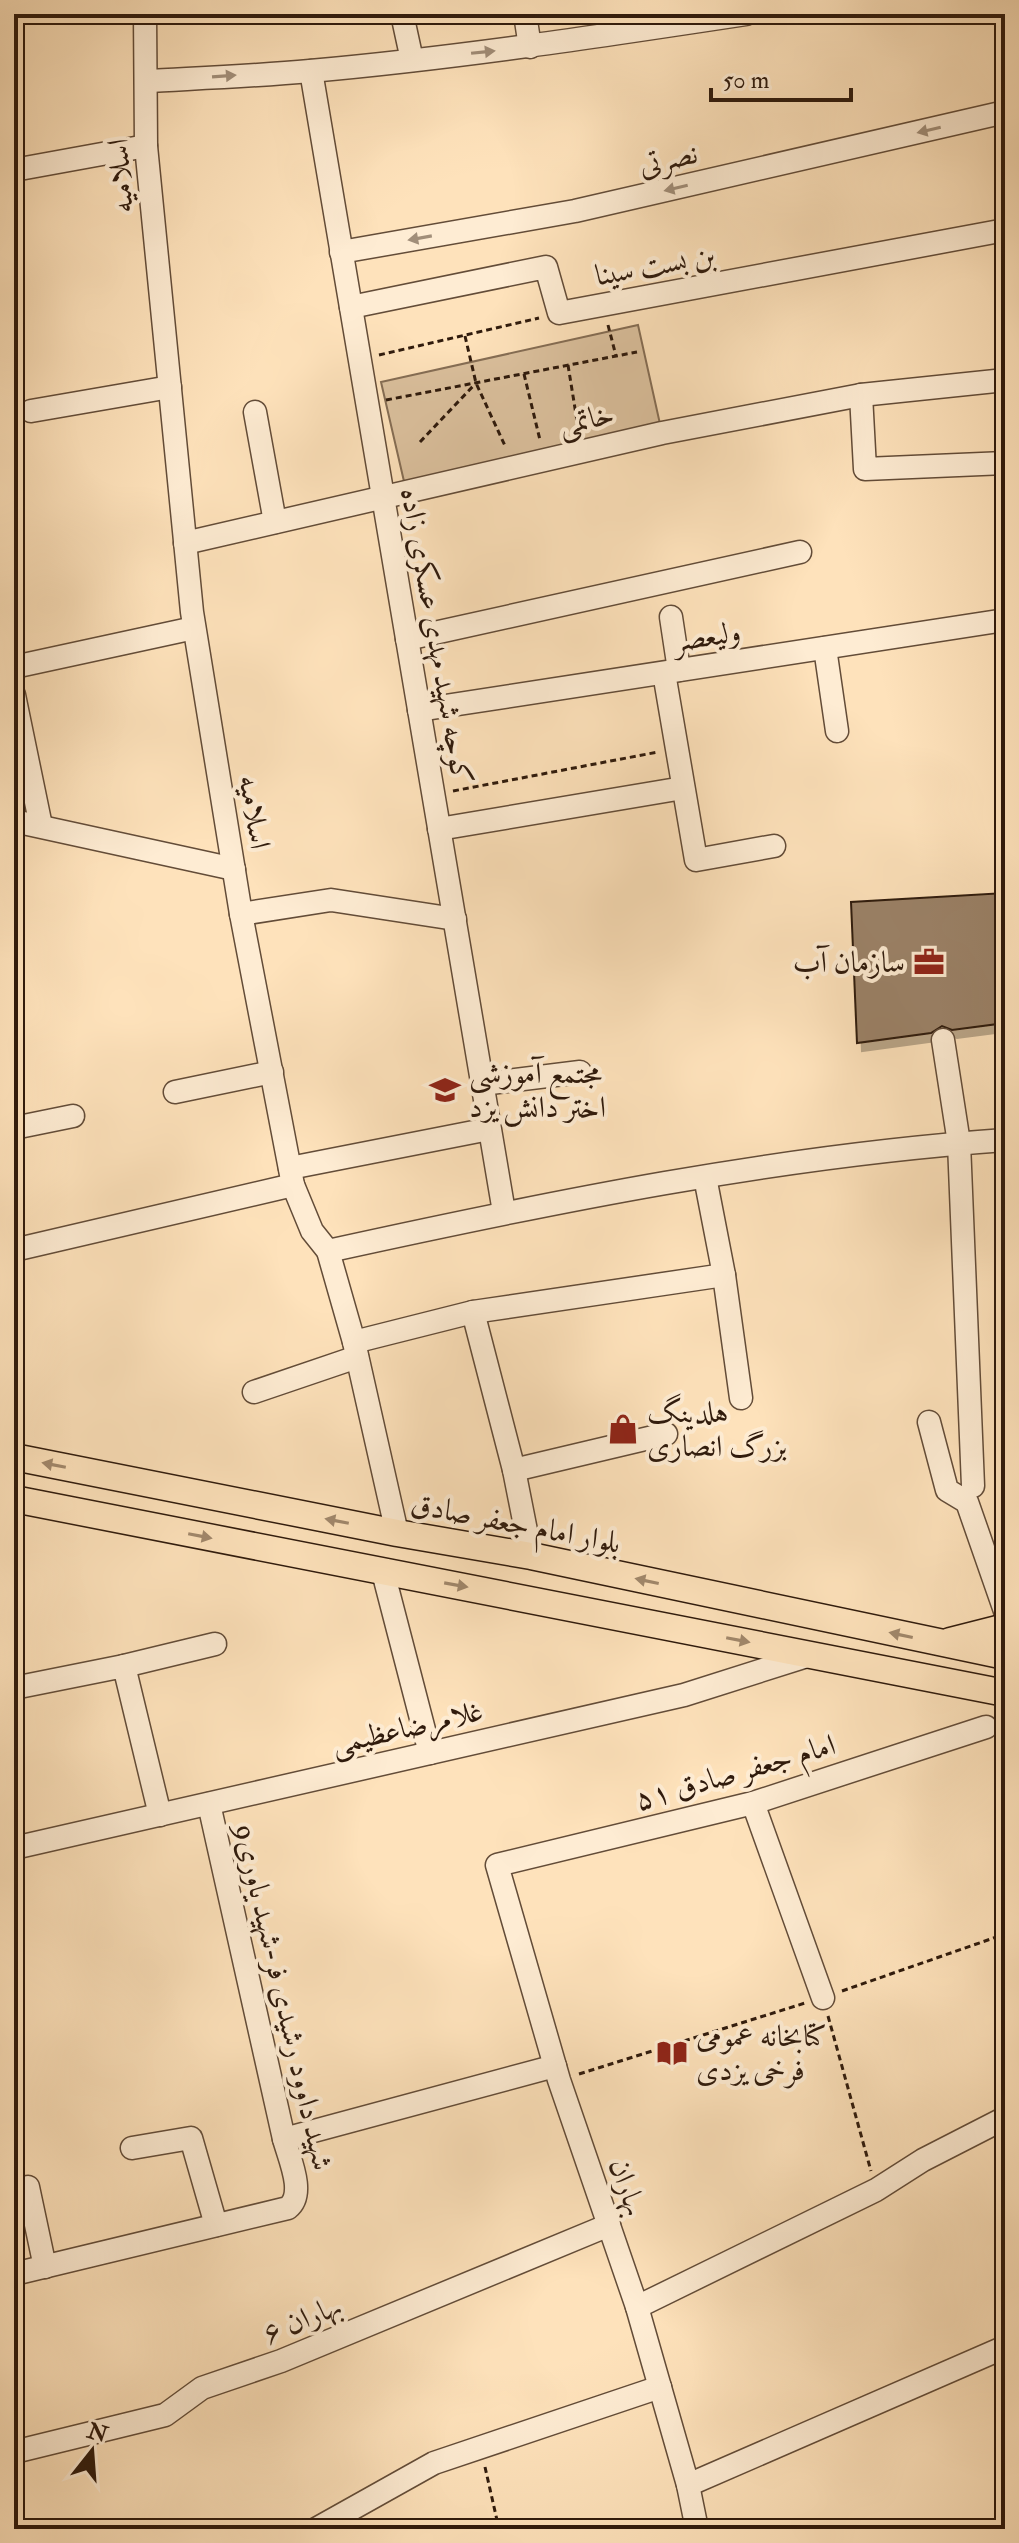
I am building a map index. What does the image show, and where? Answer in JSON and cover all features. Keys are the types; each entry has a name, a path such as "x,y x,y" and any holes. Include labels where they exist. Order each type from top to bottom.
{"main road":[{"name":"بلوار امام جعفر صادق","path":"14,1457 397,1533 531,1556 1005,1656"},
{"path":"76,1511 95,1506 101,1498 103,1487 92,1472"},
{"path":"136,1481 126,1494 127,1508 141,1524"},
{"path":"14,1499 998,1694"},
{"path":"939,1643 1005,1627"}],"street":[{"name":"اسلامیه","path":"145,14 146,146 194,628 241,914 292,1176 312,1231 328,1251 356,1350 397,1533"},
{"path":"402,14 412,60"},
{"path":"525,14 530,47"},
{"path":"146,81 311,71 530,47 618,24 746,14"},
{"name":"کوچه شهید مهدی عسکری زاده","path":"311,71 504,1212"},
{"name":"نصرتی","path":"341,252 575,211 1005,112"},
{"path":"14,170 146,146"},
{"name":"بن بست سینا","path":"351,307 546,267 559,313 1005,230"},
{"name":"خاتمی","path":"185,543 545,459 861,395 1005,380"},
{"path":"31,411 170,387"},
{"path":"861,395 865,469 1005,463"},
{"path":"255,412 275,522"},
{"path":"407,639 800,552"},
{"path":"671,617 671,671 677,748 696,860 774,846"},
{"name":"ولیعصر","path":"419,710 1005,620"},
{"path":"14,667 194,628"},
{"path":"825,648 837,731"},
{"path":"14,695 41,826"},
{"path":"439,829 683,788"},
{"path":"14,821 234,869"},
{"path":"241,914 331,900 455,919"},
{"path":"943,1040 959,1143 973,1486"},
{"path":"175,1092 272,1072"},
{"path":"482,1084 580,1072"},
{"path":"14,1128 73,1116"},
{"path":"14,1250 292,1176 489,1129"},
{"path":"328,1251 504,1212 774,1164 1005,1140"},
{"path":"705,1177 724,1275 741,1398"},
{"path":"254,1392 356,1350 473,1312 724,1275"},
{"path":"473,1312 514,1470 531,1556"},
{"path":"929,1422 947,1490 967,1502 1005,1611"},
{"path":"514,1470 666,1434"},
{"path":"383,1572 430,1753"},
{"path":"14,1688 215,1644"},
{"name":"غلامرضاعظیمی","path":"14,1848 684,1695 811,1655"},
{"path":"124,1666 160,1815"},
{"name":"امام جعفر صادق ۵۱","path":"497,1865 753,1803 986,1727"},
{"path":"753,1803 823,1998"},
{"name":"شهید داوود رشیدی فر-شهید یاوری9","path":"14,2274 293,2205 297,2189 209,1804"},
{"name":"بهاران","path":"497,1865 557,2073 637,2307 688,2485 697,2529"},
{"path":"284,2139 557,2073"},
{"path":"637,2307 876,2190 923,2160 1005,2118"},
{"path":"132,2148 191,2138 216,2225"},
{"path":"28,2187 45,2267"},
{"name":"بهاران ۶","path":"14,2452 165,2415 202,2388 281,2361 609,2225"},
{"path":"688,2485 1005,2347"},
{"path":"316,2529 434,2463 660,2387"}],"path":[{"path":"603,305 616,356"},
{"path":"360,360 559,313"},
{"path":"465,335 476,383 515,466"},
{"path":"366,404 637,352"},
{"path":"568,365 582,451"},
{"path":"524,374 545,459"},
{"path":"420,442 476,383"},
{"path":"434,795 677,748"},
{"path":"557,2073 823,1998 1005,1934"},
{"path":"823,1998 876,2190"},
{"path":"481,2448 499,2529"}],"shaded area":[{"path":"638,325 662,433 406,490 381,382"}],"building":[{"name":"سازمان آب","path":"1005,893 1005,1023 952,1030 942,1026 931,1033 857,1043 851,902"}],"place":[{"name":"سازمان آب","path":"929,962"},
{"name":"مجتمع آموزشی اختر دانش یزد","path":"445,1090"},
{"name":"هلدینگ بزرگ انصاری","path":"623,1429"},
{"name":"کتابخانه عمومی فرخی یزدی","path":"672,2053"}]}
